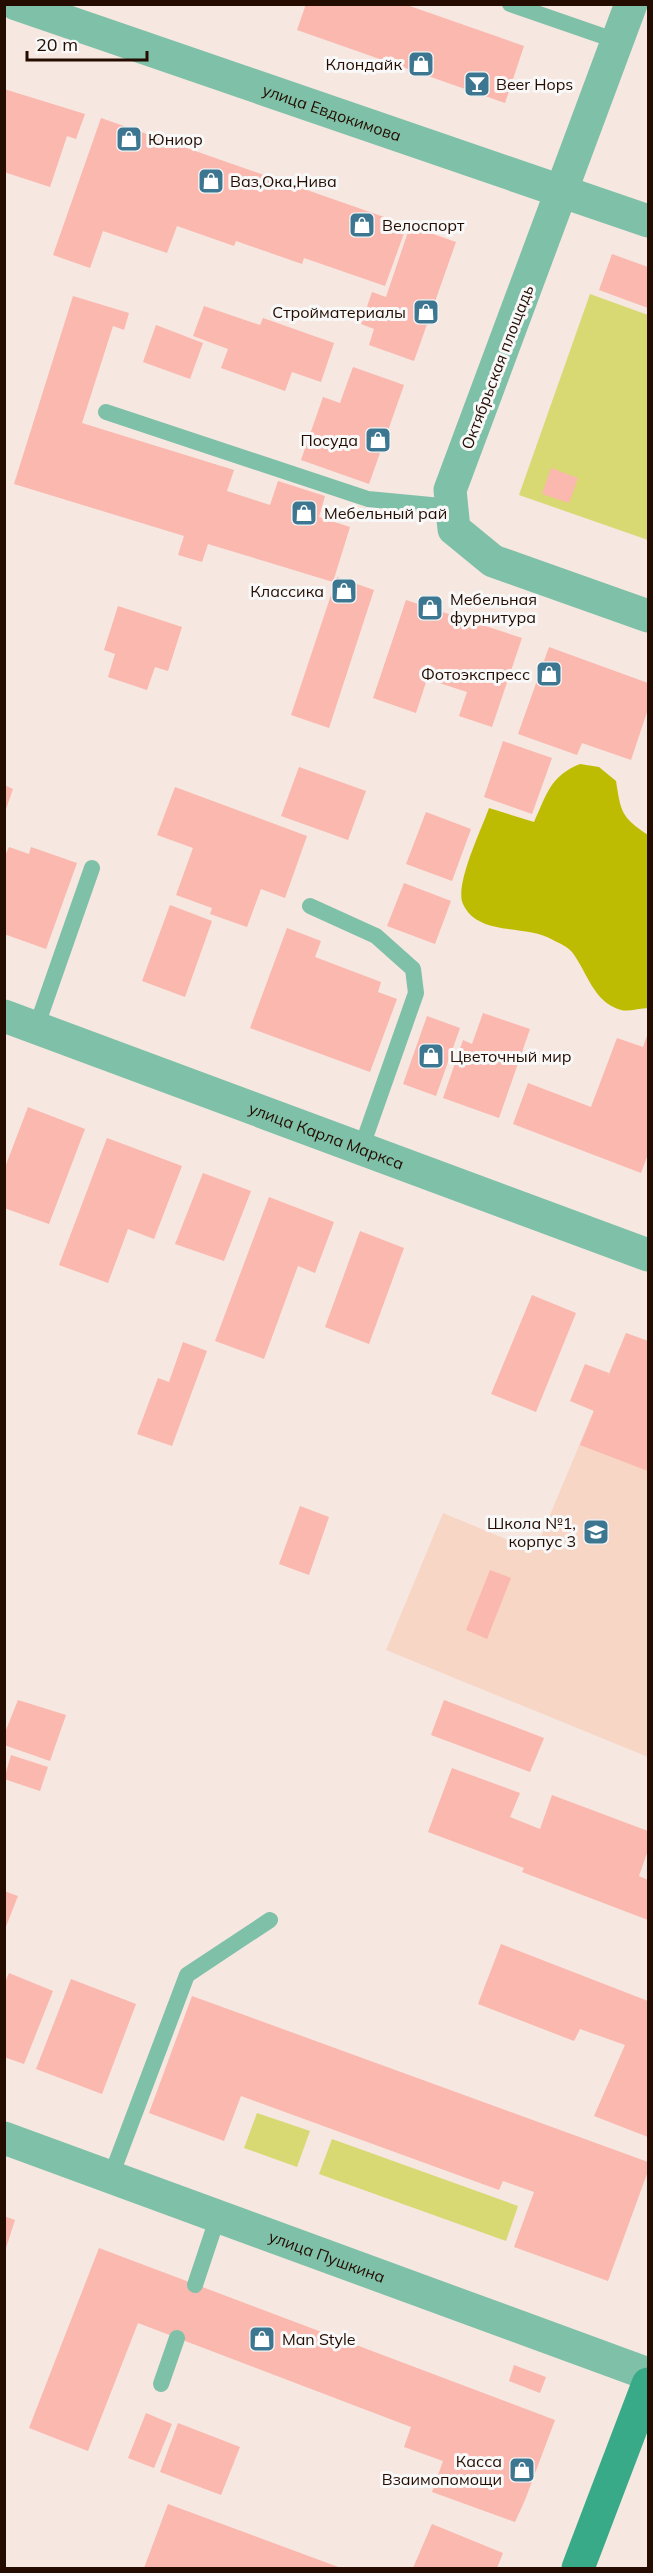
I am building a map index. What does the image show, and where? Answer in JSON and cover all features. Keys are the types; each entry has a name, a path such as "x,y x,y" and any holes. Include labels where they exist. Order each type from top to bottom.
{"street":[{"name":"улица Евдокимова","path":"16,4 648,221"},
{"name":"Октябрьская площадь","path":"631,4 450,490 454,529 493,561 648,616"},
{"name":"улица Карла Маркса","path":"4,1016 648,1255"},
{"name":"улица Пушкина","path":"4,2138 648,2374"},
{"path":"578,2568 630,2437 648,2384"}],"lane":[{"path":"510,4 617,41"},
{"path":"106,412 368,499 452,507"},
{"path":"36,1028 92,868"},
{"path":"310,906 376,936 413,969 416,993 361,1149"},
{"path":"111,2176 187,1975 270,1920"},
{"path":"195,2285 218,2216"},
{"path":"161,2384 177,2338"}],"shaded area":[{"path":"590,294 648,315 648,540 519,495"},
{"path":"580,764 599,767 616,781 624,813 632,823 648,835 648,1008 621,1010 612,1006 597,994 578,960 566,947 542,935 491,926 470,914 463,904 461,896 465,871 489,808 534,822 546,795 556,780"},
{"name":"Школа №1, корпус 3","path":"626,1333 648,1341 648,1757 386,1650 443,1513 535,1551"},
{"path":"257,2113 310,2131 297,2167 244,2148"},
{"path":"332,2139 518,2206 506,2241 319,2174"}],"building":[{"path":"306,4 404,4 524,46 505,103 297,30"},
{"path":"4,89 85,114 76,139 67,136 50,187 4,172"},
{"path":"101,118 407,225 385,286 304,258 302,264 236,241 234,246 177,226 167,253 103,231 90,268 53,255"},
{"path":"410,226 456,242 414,361 369,345 374,329 361,324 372,292 386,297"},
{"path":"612,254 648,267 648,308 599,290"},
{"path":"73,296 129,313 124,330 113,326 82,423 234,470 227,491 270,505 278,481 325,496 319,517 350,527 333,582 208,544 202,562 178,555 184,536 14,484"},
{"path":"204,306 260,325 263,318 334,343 321,382 292,372 285,391 221,368 228,349 193,336"},
{"path":"156,325 203,343 190,379 143,362"},
{"path":"353,367 404,385 369,484 301,460 323,397 340,403"},
{"path":"551,468 578,478 569,503 542,494"},
{"path":"337,577 374,590 329,728 291,715"},
{"path":"406,600 522,638 492,727 459,716 467,692 427,679 416,713 373,698"},
{"path":"118,606 182,627 168,671 155,667 147,690 108,677 115,654 104,650"},
{"path":"549,647 648,683 648,709 631,760 582,743 577,755 518,734"},
{"path":"503,741 552,758 532,814 484,797"},
{"path":"299,767 366,791 348,840 281,816"},
{"path":"4,785 13,789 5,812 4,812"},
{"path":"175,787 307,836 285,898 261,889 247,927 210,914 212,908 176,895 193,848 157,835"},
{"path":"426,812 471,829 452,881 406,864"},
{"path":"9,847 29,854 31,847 77,863 46,949 4,934 4,858"},
{"path":"404,883 451,901 435,944 387,926"},
{"path":"170,905 212,921 185,997 142,981"},
{"path":"287,928 321,941 315,957 381,982 378,992 397,999 370,1072 250,1028"},
{"path":"483,1013 530,1029 499,1118 443,1098 463,1040 472,1044"},
{"name":"Цветочный мир","path":"427,1016 460,1028 436,1096 403,1084"},
{"path":"648,1033 648,1154 641,1173 513,1124 528,1083 591,1107 617,1038 643,1047"},
{"path":"28,1107 85,1129 49,1224 4,1208 4,1170"},
{"path":"107,1138 182,1166 154,1239 128,1229 108,1283 59,1265"},
{"path":"203,1173 251,1191 224,1261 175,1244"},
{"path":"269,1197 334,1222 315,1273 298,1266 264,1359 215,1341"},
{"path":"360,1231 404,1248 369,1344 325,1327"},
{"path":"532,1295 576,1313 536,1412 491,1394"},
{"path":"626,1333 648,1341 648,1471 580,1445 594,1411 570,1401 585,1364 609,1373 607,1379"},
{"path":"183,1342 207,1351 172,1446 137,1434 158,1378 169,1382"},
{"path":"300,1506 329,1517 309,1575 279,1564"},
{"path":"490,1570 511,1578 487,1639 466,1630"},
{"path":"18,1700 66,1715 50,1761 4,1745 4,1735"},
{"path":"444,1700 544,1738 530,1772 431,1735"},
{"path":"11,1755 48,1767 40,1791 4,1779"},
{"path":"452,1768 520,1793 510,1817 540,1829 552,1795 648,1831 648,1850 639,1876 648,1880 648,1920 522,1872 524,1868 428,1832"},
{"path":"4,1891 18,1896 5,1929 4,1929"},
{"path":"501,1944 648,2001 648,2137 594,2116 625,2045 580,2029 574,2041 478,2004"},
{"path":"9,1973 53,1991 24,2064 4,2057 4,1985"},
{"path":"71,1979 136,2004 102,2094 36,2069"},
{"path":"192,1996 648,2162 648,2171 608,2281 514,2247 534,2192 503,2181 499,2190 241,2096 224,2141 149,2113"},
{"path":"4,2216 15,2220 5,2251 4,2251"},
{"path":"99,2248 555,2420 515,2522 432,2492 443,2461 404,2447 411,2427 138,2323 88,2451 29,2428"},
{"path":"514,2365 546,2377 540,2393 509,2381"},
{"path":"146,2413 172,2424 154,2468 128,2458"},
{"path":"178,2423 240,2447 221,2495 160,2472"},
{"path":"168,2504 341,2568 144,2568"},
{"path":"432,2524 503,2553 497,2568 413,2568"}],"place":[{"name":"Клондайк","path":"421,64"},
{"name":"Beer Hops","path":"477,84"},
{"name":"Юниор","path":"129,139"},
{"name":"Ваз,Ока,Нива","path":"211,181"},
{"name":"Велоспорт","path":"362,225"},
{"name":"Стройматериалы","path":"426,312"},
{"name":"Посуда","path":"378,440"},
{"name":"Мебельный рай","path":"304,513"},
{"name":"Классика","path":"344,591"},
{"name":"Мебельная фурнитура","path":"430,608"},
{"name":"Фотоэкспресс","path":"549,674"},
{"name":"Цветочный мир","path":"431,1056"},
{"name":"Школа №1, корпус 3","path":"596,1532"},
{"name":"Man Style","path":"262,2339"},
{"name":"Касса Взаимопомощи","path":"522,2470"}]}
